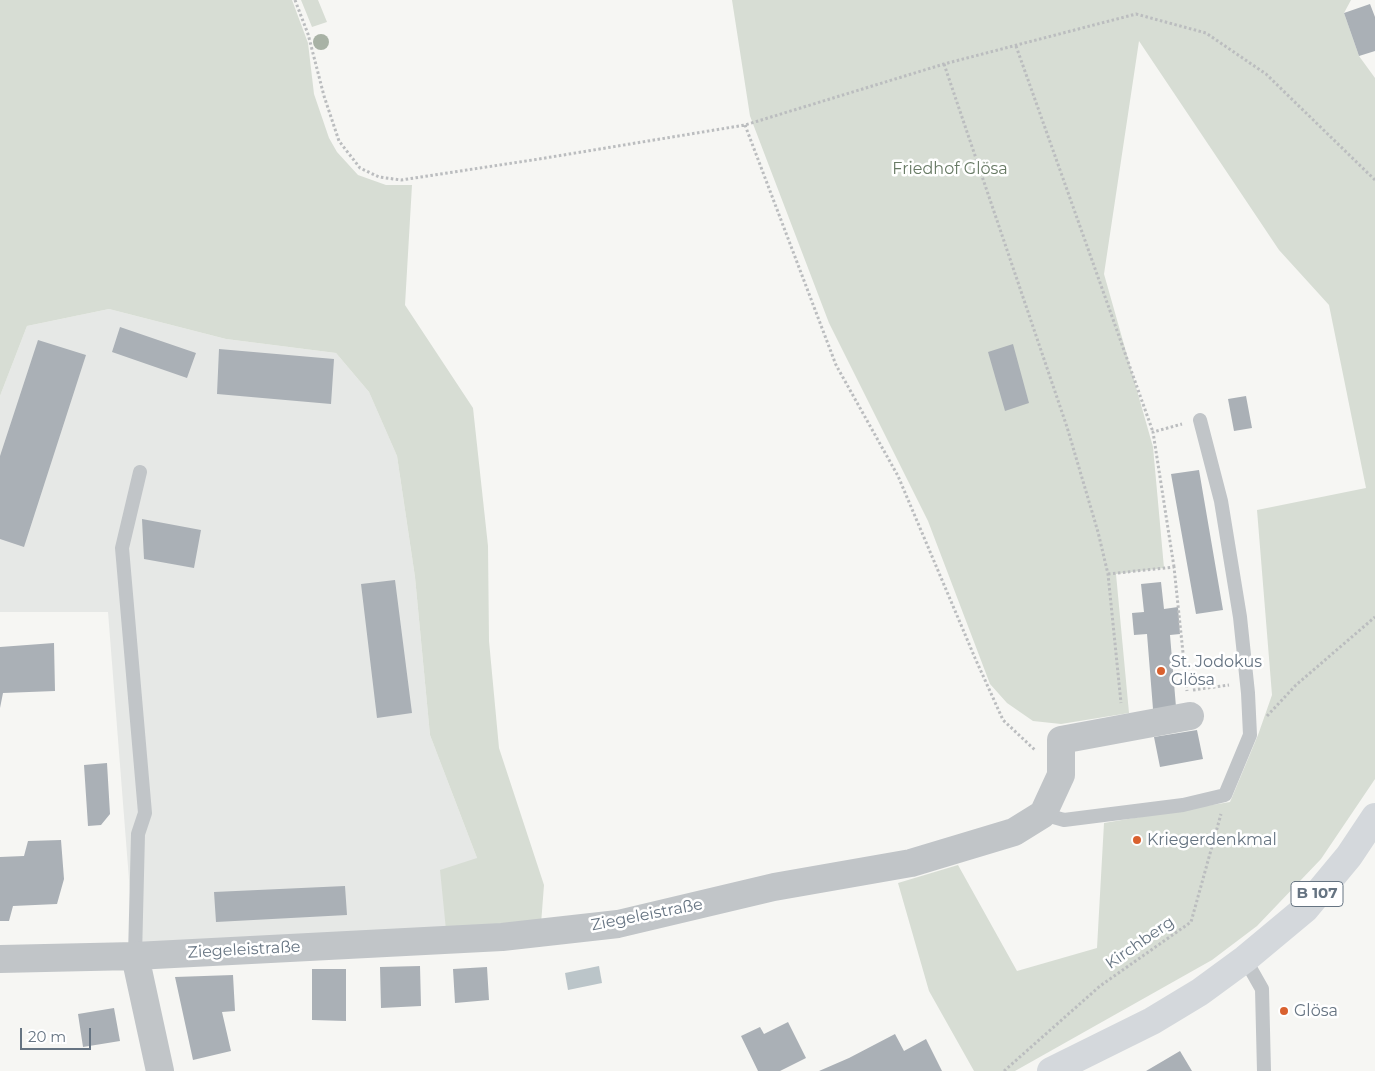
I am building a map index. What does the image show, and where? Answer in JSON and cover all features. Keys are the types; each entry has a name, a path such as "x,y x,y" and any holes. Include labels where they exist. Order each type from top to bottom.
{"main road":[{"name":"B 107","path":"1051,1071 1152,1021 1200,992 1246,959 1305,909 1349,856 1375,817"}],"street":[{"path":"1043,814 1061,775 1062,740 1124,728 1189,703"},
{"name":"Ziegeleistraße","path":"0,959 135,956 502,937 618,924 774,888 911,863 1014,832 1043,814"},
{"path":"135,956 160,1071"}],"lane":[{"path":"1043,814 1064,820 1183,805 1226,795 1250,735 1240,617 1221,501 1200,420"},
{"path":"135,956 138,834 145,813 122,548 140,472"},
{"path":"1246,959 1262,988 1264,1071"}],"path":[{"path":"295,0 308,34 324,96 339,141 360,168 379,178 400,180 745,125 944,64 1136,14 1206,33 1266,74 1375,180"},
{"path":"1016,46 1153,432 1174,567 1189,703 1247,683"},
{"path":"944,64 1067,427 1098,532 1108,574 1124,728"},
{"path":"745,125 836,365 898,476 1003,720 1061,775"},
{"path":"1153,432 1200,420"},
{"path":"1108,574 1174,567"},
{"path":"1250,735 1296,685 1375,617"},
{"name":"Kirchberg","path":"1004,1071 1100,986 1191,922 1226,795"}],"shaded area":[{"path":"109,309 226,339 336,353 369,392 397,456 415,577 430,735 477,858 446,930 135,956 108,612 0,612 0,396 27,326"},
{"path":"599,966 602,983 568,990 565,973"}],"green space":[{"path":"0,0 292,0 308,43 314,94 329,138 337,152 358,175 386,185 412,185 405,305 473,408 488,546 489,641 499,748 544,885 541,924 446,930 440,870 477,858 430,735 415,577 397,456 369,392 336,353 226,339 109,309 27,326 0,396"},
{"path":"301,0 318,0 327,22 312,27"},
{"name":"Friedhof Glösa","path":"732,0 1351,0 1344,13 1359,56 1375,78 1375,779 1321,859 1257,926 1212,960 1015,1071 974,1071 929,991 898,883 958,865 1017,971 1097,948 1104,823 1230,802 1258,735 1272,695 1257,510 1366,488 1329,305 1279,250 1139,41 1104,274 1153,447 1164,568 1116,574 1129,713 1061,724 1033,721 1007,703 990,684 928,521 829,323 750,116"}],"building":[{"path":"1370,4 1375,17 1375,51 1359,56 1344,13"},
{"path":"120,327 196,353 187,378 112,352"},
{"path":"38,340 86,355 24,547 0,539 0,456"},
{"path":"1013,344 1029,403 1005,411 988,352"},
{"path":"219,349 334,359 331,404 217,394"},
{"path":"1246,396 1252,428 1234,431 1228,399"},
{"path":"1199,470 1223,610 1196,614 1171,474"},
{"path":"142,519 201,530 194,568 144,559"},
{"path":"395,580 412,713 377,718 361,584"},
{"name":"St. Jodokus Glösa","path":"1161,582 1164,609 1178,607 1180,634 1170,635 1176,707 1153,709 1147,634 1134,635 1132,613 1144,612 1141,584"},
{"path":"54,643 55,691 3,693 0,708 0,647"},
{"path":"1197,730 1203,759 1160,767 1154,737"},
{"path":"107,763 110,814 101,825 88,826 84,765"},
{"path":"61,840 64,879 57,904 13,906 9,921 0,921 0,857 24,856 28,841"},
{"path":"345,886 347,915 216,922 214,892"},
{"path":"420,966 421,1006 381,1008 380,967"},
{"path":"487,967 489,1000 455,1003 453,969"},
{"path":"312,969 346,969 346,1021 312,1020"},
{"path":"233,975 235,1011 222,1012 231,1051 193,1060 175,977"},
{"path":"114,1008 120,1041 83,1047 78,1014"},
{"path":"788,1022 806,1058 780,1071 758,1071 741,1036 760,1027 764,1034"},
{"path":"895,1034 904,1051 926,1039 942,1071 819,1071 849,1058"},
{"path":"1180,1051 1192,1071 1146,1071"}],"place":[{"name":"St. Jodokus Glösa","path":"1161,671"},
{"name":"Kriegerdenkmal","path":"1137,840"},
{"name":"Glösa","path":"1284,1011"}]}
